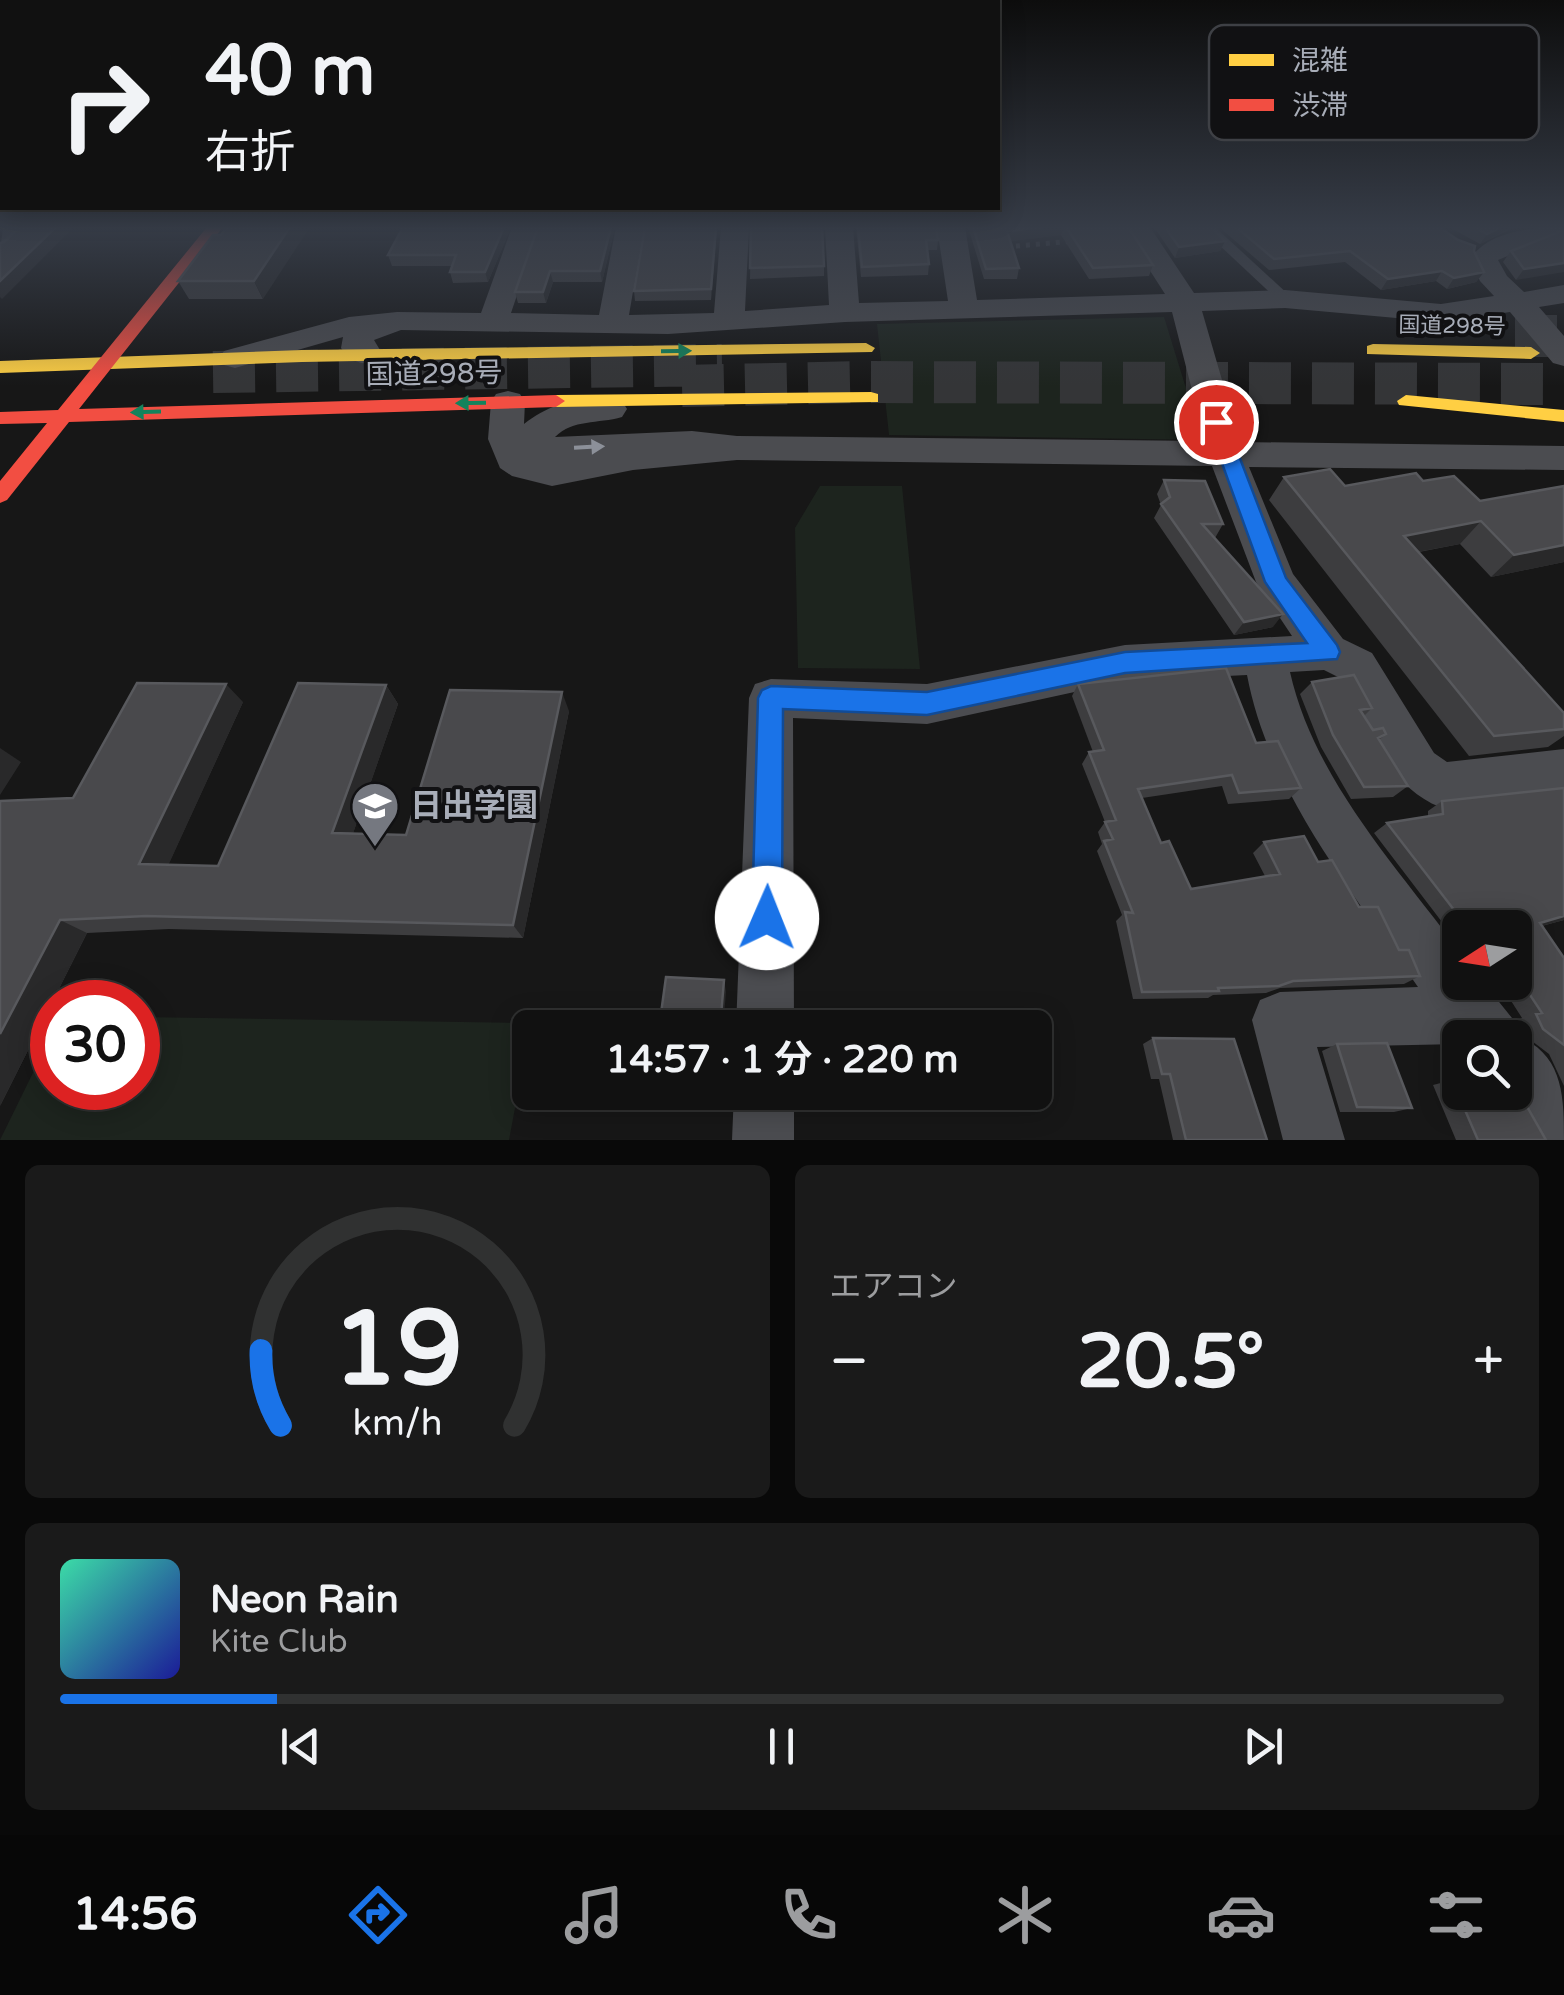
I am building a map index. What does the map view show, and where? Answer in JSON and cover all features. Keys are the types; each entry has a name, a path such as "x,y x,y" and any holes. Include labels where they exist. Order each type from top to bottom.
{"main road":[{"path":"0,495 172,280"},
{"path":"1373,350 1523,344"},
{"name":"国道298号","path":"0,367 366,355 866,348"},
{"name":"国道298号","path":"0,418 508,402 870,398"},
{"path":"1564,401 1406,401 1564,416"}],"street":[{"path":"492,324 507,280"},
{"path":"612,325 620,280"},
{"path":"729,322 732,280"},
{"path":"842,280 844,313"},
{"path":"959,280 964,310"},
{"path":"1171,280 1185,302 1226,456 1276,582 1328,652 1357,666 1417,768 1440,785 1564,772"},
{"path":"1494,280 1564,356"},
{"path":"232,359 349,326 397,322 729,322 844,313 1285,299 1441,313 1564,294"},
{"path":"366,355 358,348 358,334 397,322"},
{"path":"632,400 611,409 562,414 537,431 538,443 551,449 692,444 1226,456 1520,454 1564,458"},
{"path":"508,402 506,439 513,459 525,468 552,473 633,458 737,448"},
{"path":"765,1010 771,698 927,704 1125,663 1328,652"},
{"path":"1265,656 1281,727 1298,766 1477,1020"},
{"path":"1314,1140 1280,1020 1442,1025"},
{"path":"1532,1091 1564,1140"},
{"path":"763,1140 764,1110"}],"lane":[{"path":"1265,280 1285,299"}],"shaded area":[{"path":"1164,317 1202,440 889,435 877,324"},
{"path":"820,486 902,486 920,669 798,668 795,528"},
{"path":"160,1017 512,1023 515,1110 509,1140 0,1140 30,1079 30,1110 160,1110"}],"building":[{"path":"519,280 547,280 543,292 515,292"},
{"path":"636,280 712,280 711,289 634,291"},
{"path":"1330,469 1345,486 1416,473 1423,481 1454,476 1480,501 1564,486 1564,545 1514,555 1481,521 1404,536 1564,713 1564,729 1494,736 1284,477"},
{"path":"1164,480 1205,481 1223,524 1202,524 1283,614 1244,622 1161,504 1170,497"},
{"path":"1226,668 1256,743 1278,741 1301,788 1239,793 1232,775 1138,789 1161,843 1169,841 1191,889 1280,874 1264,842 1304,836 1318,862 1332,860 1359,907 1378,907 1399,950 1409,950 1420,976 1293,981 1279,986 1218,988 1219,991 1142,992 1125,912 1133,913 1104,841 1113,839 1105,822 1116,820 1089,752 1104,750 1078,684"},
{"path":"1354,675 1372,708 1360,710 1373,730 1383,728 1386,734 1378,738 1408,786 1364,787 1333,735 1312,682"},
{"path":"137,683 226,684 139,864 218,866 298,683 386,685 332,833 406,835 450,690 562,692 513,925 146,916 60,920 0,1034 0,801 73,798"},
{"path":"1564,788 1564,916 1540,923 1564,958 1564,1045 1543,1029 1536,1014 1542,1013 1532,998 1532,910 1454,910 1387,823 1443,814 1442,801"},
{"path":"666,977 724,980 722,1010 661,1010"},
{"path":"1153,1038 1234,1039 1267,1140 1186,1140 1170,1074 1162,1074"},
{"path":"1387,1043 1412,1108 1357,1107 1337,1044"},
{"path":"1465,1110 1529,1110 1546,1140 1478,1140"}],"tunnel":[{"path":"1515,336 1564,336"},
{"path":"213,372 722,365"},
{"path":"682,386 864,382 1564,384"}],"traffic: slow":[{"path":"0,367 302,356 866,348"},
{"path":"1373,350 1531,353"},
{"path":"556,401 871,398"},
{"path":"1406,401 1564,416"}],"traffic: jam":[{"path":"0,495 172,280"},
{"path":"0,418 556,401"}],"place":[{"name":"日出学園","path":"375,848"}],"route":[{"path":"767,918 771,698 927,704 1125,663 1328,652 1276,582 1216,422"}]}
